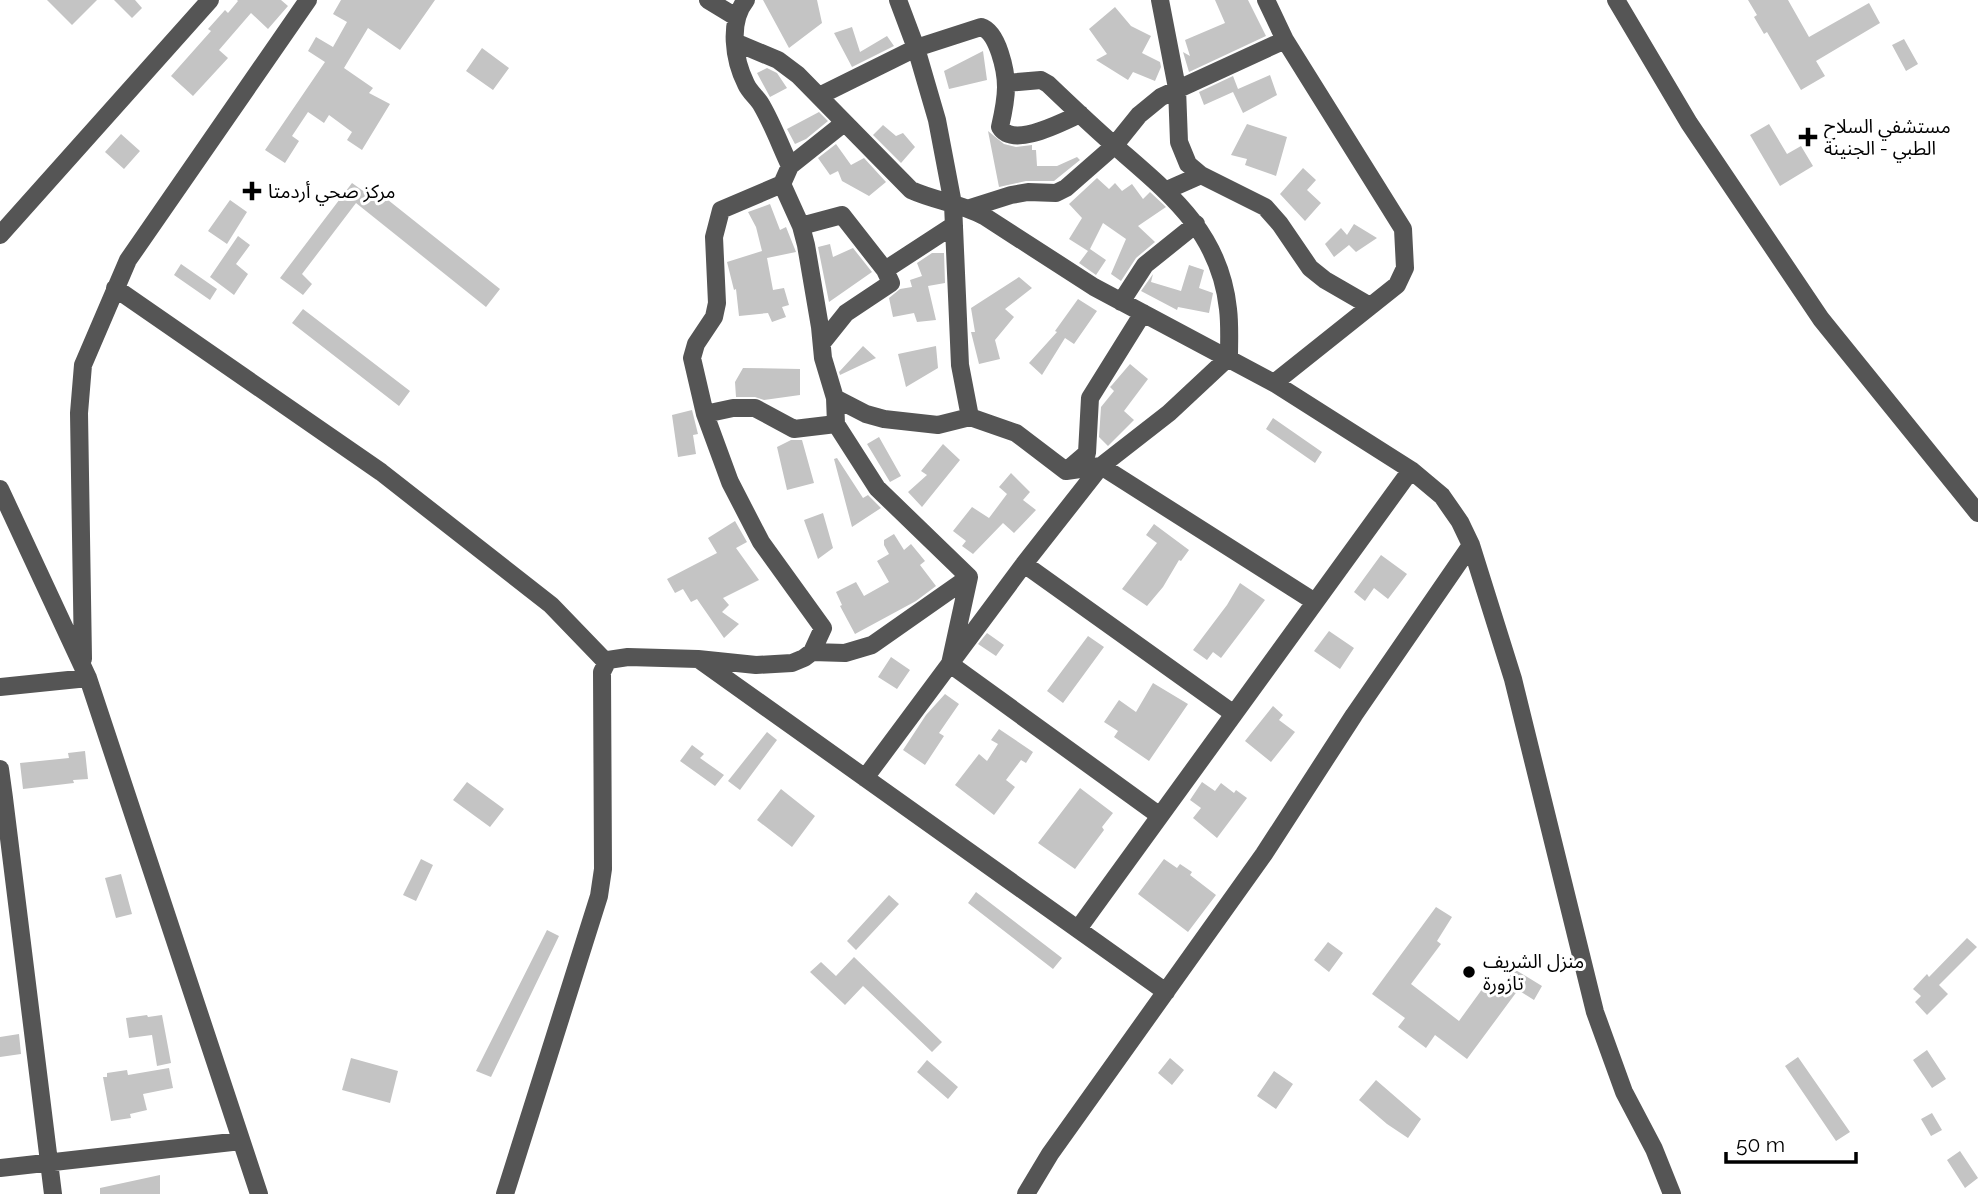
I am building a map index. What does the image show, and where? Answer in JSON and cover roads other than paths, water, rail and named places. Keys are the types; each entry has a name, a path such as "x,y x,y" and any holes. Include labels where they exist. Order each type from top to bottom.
{"street":[{"path":"0,235 210,0"},
{"path":"86,673 79,413 83,365 128,260 308,0"},
{"path":"708,0 736,17"},
{"path":"747,0 736,17 735,42 739,68 751,94 762,105 790,166"},
{"path":"898,0 916,48 961,206 954,225 960,365 970,417"},
{"path":"1160,0 1177,88 1179,142 1188,164 1201,175 1265,207 1310,268 1325,280 1370,306"},
{"path":"1266,0 1285,40 1403,229 1405,268 1397,285 1274,383"},
{"path":"1616,0 1689,123 1821,319 1978,513"},
{"path":"819,96 916,48 981,27 987,29 996,40 1006,83 1000,127 1004,133 1029,134 1045,130 1080,114"},
{"path":"961,206 1028,192 1056,193 1066,188 1114,146 1139,114 1161,97 1285,40"},
{"path":"735,42 778,60 798,75 911,190 930,199 961,206 1121,302 1229,357 1411,470 1442,496 1460,522 1471,545 1513,679 1595,1012 1624,1092 1654,1149 1672,1194"},
{"path":"865,778 1024,564 1101,466 1168,413 1229,357 1228,309 1221,276 1196,224 1167,190 1114,146 1048,83 1041,80 1006,83"},
{"path":"505,1194 599,896 603,869 602,672 606,662 628,657 698,659 755,665 792,663 811,652 823,628 761,542 730,482 705,414 692,358 696,344 714,317 717,303 714,237 721,210 782,184 790,166 844,123"},
{"path":"1167,190 1201,175"},
{"path":"782,184 801,226 823,358 835,398 836,424 877,488 969,577"},
{"path":"801,226 842,215 891,283 846,313 821,343"},
{"path":"1121,302 1145,265 1196,224"},
{"path":"884,270 954,225"},
{"path":"115,288 381,472 551,604 606,662"},
{"path":"1066,471 1087,453 1090,398 1143,313"},
{"path":"835,398 866,414 896,421 938,425 970,417 1016,433 1066,471 1101,466 1315,603"},
{"path":"705,414 733,408 755,408 794,429 836,424"},
{"path":"1078,929 1411,470"},
{"path":"0,489 86,673 259,1194"},
{"path":"1026,1194 1050,1154 1264,854 1471,545"},
{"path":"1024,564 1234,713"},
{"path":"811,652 845,653 872,645 969,577"},
{"path":"950,664 969,577"},
{"path":"698,659 1166,992"},
{"path":"950,664 1160,816"},
{"path":"0,687 86,673"},
{"path":"0,769 53,1194"},
{"path":"0,1168 241,1141"}],"place":[{"name":"مستشفي السلاح الطبي - الجنينة","path":"1808,137"},
{"name":"مركز صحي أردمتا","path":"252,191"},
{"name":"منزل الشريف تازورة","path":"1469,972"}]}
